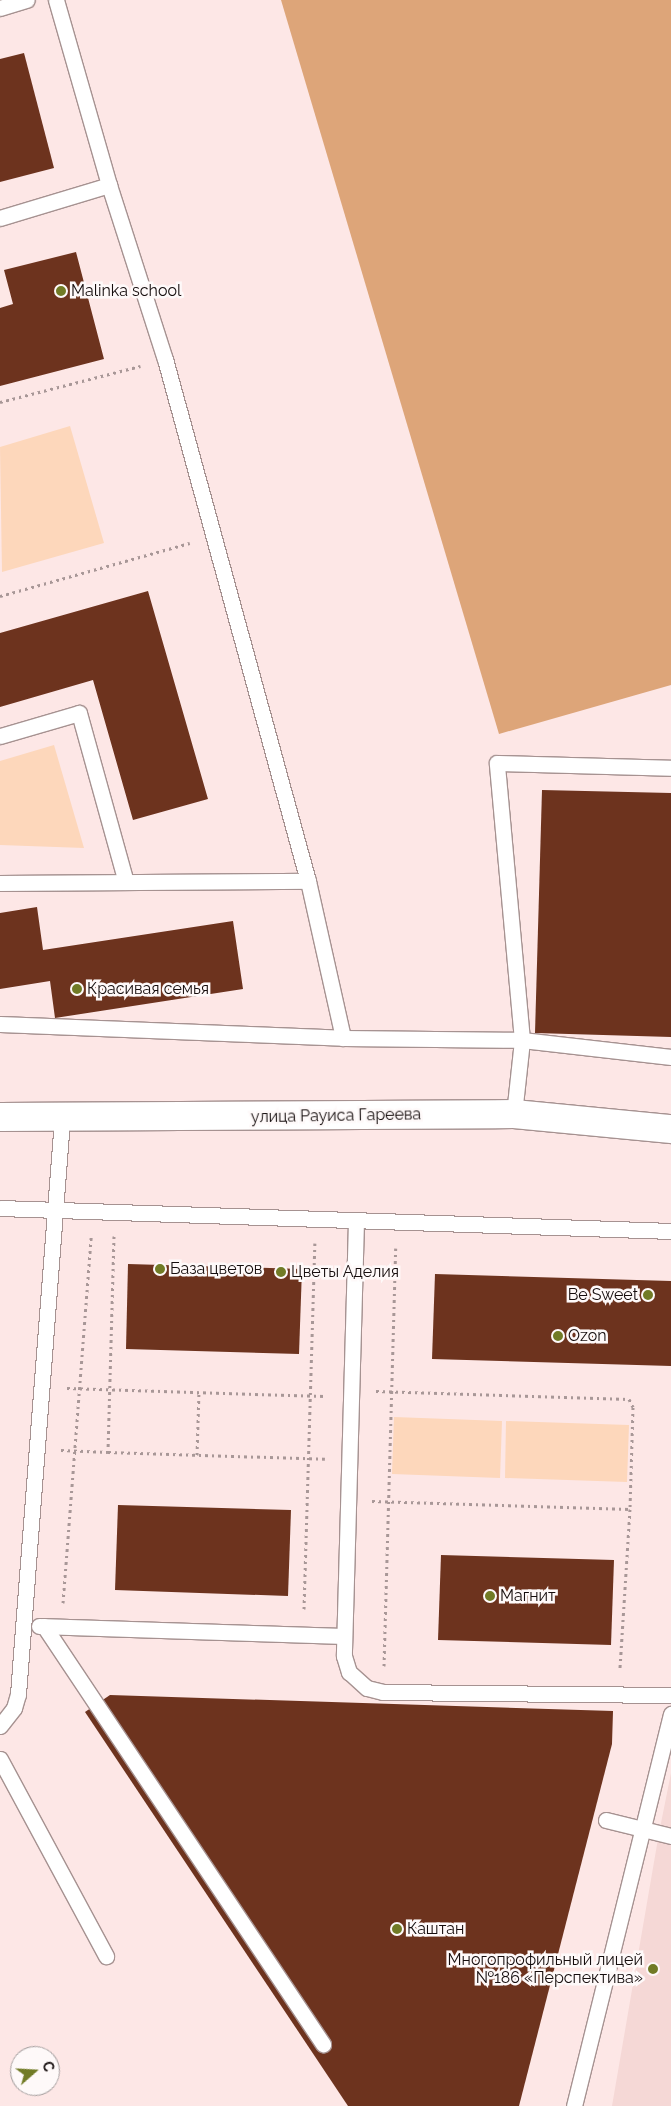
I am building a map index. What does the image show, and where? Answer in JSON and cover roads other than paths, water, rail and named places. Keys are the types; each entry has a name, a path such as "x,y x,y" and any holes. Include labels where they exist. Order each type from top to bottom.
{"street":[{"name":"улица Рауиса Гареева","path":"0,1117 62,1119 514,1114 671,1129"}],"lane":[{"path":"0,8 27,0"},
{"path":"56,0 109,184 165,359 308,881 343,1038"},
{"path":"0,218 109,184"},
{"path":"0,736 79,714 126,882"},
{"path":"514,1114 522,1040 497,764 671,768"},
{"path":"0,883 308,881"},
{"path":"0,1024 343,1038 522,1040 671,1057"},
{"path":"0,1726 14,1708 18,1694 62,1119"},
{"path":"0,1208 671,1231"},
{"path":"356,1221 344,1636 344,1656 349,1672 367,1688 383,1692 671,1695"},
{"path":"23,1626 344,1636"},
{"path":"44,1626 323,2044"},
{"path":"574,2106 671,1714"},
{"path":"0,1759 106,1956"},
{"path":"606,1820 671,1836"}],"place":[{"name":"Malinka school","path":"61,291"},
{"name":"Красивая семья","path":"77,989"},
{"name":"База цветов","path":"160,1269"},
{"name":"Цветы Аделия","path":"281,1272"},
{"name":"Be Sweet","path":"648,1295"},
{"name":"Ozon","path":"558,1336"},
{"name":"Магнит","path":"490,1596"},
{"name":"Каштан","path":"397,1929"},
{"name":"Многопрофильный лицей №186 «Перспектива»","path":"653,1969"}]}
